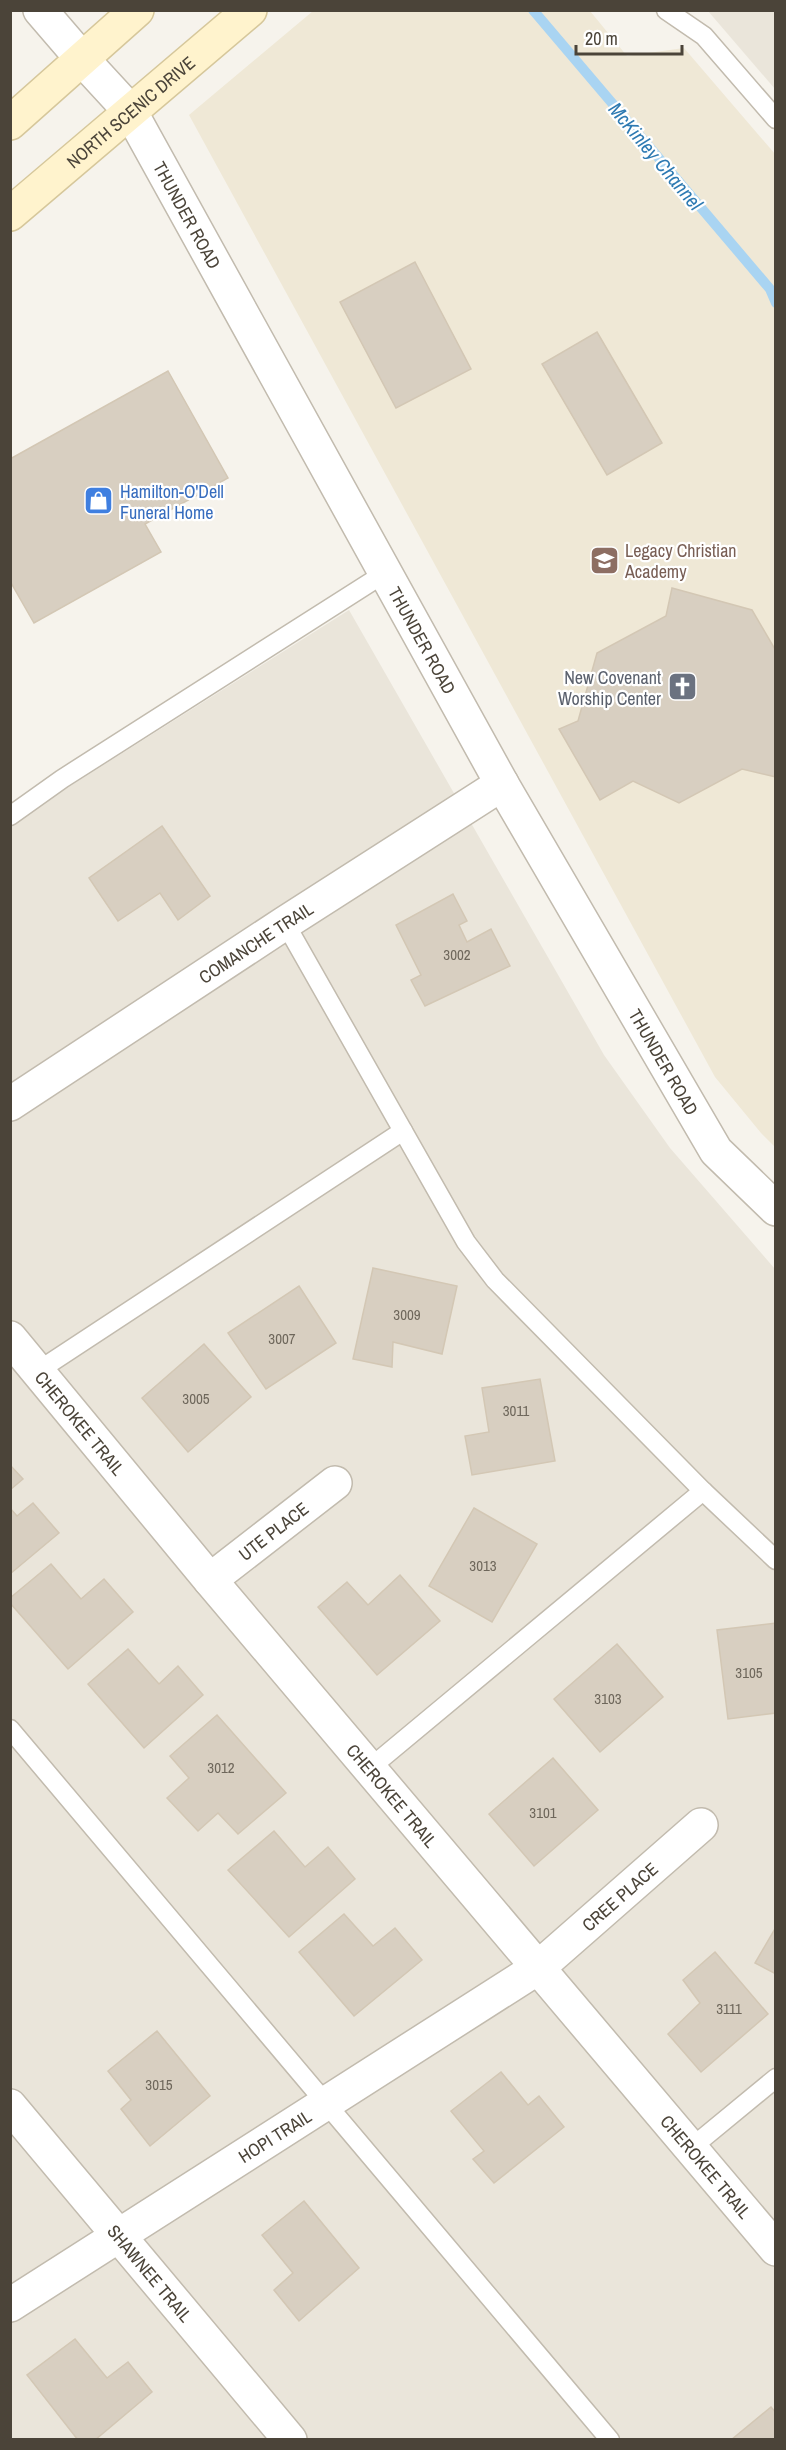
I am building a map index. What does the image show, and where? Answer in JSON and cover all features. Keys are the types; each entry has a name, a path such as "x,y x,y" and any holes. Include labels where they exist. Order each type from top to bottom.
{"main road":[{"path":"10,123 137,10"},
{"name":"NORTH SCENIC DRIVE","path":"10,214 250,10"}],"street":[{"name":"THUNDER ROAD","path":"40,10 130,111 502,784 716,1151 776,1209"},
{"name":"COMANCHE TRAIL","path":"10,1104 502,784"},
{"name":"CHEROKEE TRAIL","path":"10,1338 210,1580 776,2249"},
{"name":"UTE PLACE","path":"210,1580 335,1483"},
{"name":"CREE PLACE","path":"539,1967 701,1825"},
{"name":"HOPI TRAIL","path":"10,2305 539,1967"},
{"name":"SHAWNEE TRAIL","path":"10,2106 290,2439"}],"lane":[{"path":"666,10 704,36 776,119"},
{"path":"10,816 62,779 385,573"},
{"path":"285,923 466,1242 495,1280 703,1491 776,1560"},
{"path":"38,1371 403,1131"},
{"path":"370,1768 703,1491"},
{"path":"10,1729 610,2439"},
{"path":"691,2148 776,2078"}],"shaded area":[{"name":"Legacy Christian Academy","path":"313,11 590,11 627,56 684,48 775,154 775,1147 715,1077 189,115"},
{"path":"708,11 775,11 775,89"},
{"path":"349,610 604,1055 670,1148 775,1269 775,2439 11,2439 10,827 45,802"}],"building":[{"path":"415,262 471,369 396,408 340,302"},
{"path":"597,332 662,443 607,475 542,364"},
{"name":"Hamilton-O'Dell Funeral Home","path":"168,371 228,478 145,524 161,552 34,623 10,581 10,459"},
{"name":"New Covenant Worship Center","path":"672,588 752,610 776,651 776,777 742,769 679,803 633,781 600,800 559,729 578,721 597,653 666,616"},
{"path":"162,826 210,896 178,920 160,893 118,921 89,878"},
{"path":"453,894 467,921 459,925 467,942 491,929 510,966 425,1006 411,980 421,975 396,925"},
{"path":"373,1268 457,1286 442,1354 393,1342 392,1367 353,1359"},
{"path":"299,1286 336,1343 266,1389 228,1333"},
{"path":"204,1344 251,1397 188,1452 142,1398"},
{"path":"540,1379 555,1461 472,1475 465,1436 489,1432 482,1388"},
{"path":"10,1465 23,1479 10,1490"},
{"path":"33,1503 59,1533 10,1574 10,1508 17,1516"},
{"path":"474,1508 537,1544 492,1622 429,1586"},
{"path":"51,1564 81,1599 104,1579 133,1612 68,1669 10,1603 10,1598"},
{"path":"400,1575 440,1621 377,1675 318,1607 347,1582 368,1605"},
{"path":"776,1623 776,1713 728,1719 717,1630"},
{"path":"617,1644 663,1697 600,1752 554,1699"},
{"path":"128,1649 159,1684 178,1666 203,1695 144,1748 88,1684"},
{"path":"217,1715 286,1793 238,1834 218,1813 198,1831 167,1798 189,1778 170,1756"},
{"path":"553,1758 598,1810 534,1866 489,1814"},
{"path":"274,1831 305,1867 328,1847 355,1879 289,1937 228,1870"},
{"path":"344,1914 373,1946 395,1928 422,1960 354,2016 299,1952"},
{"path":"776,1927 776,1974 755,1963"},
{"path":"715,1952 768,2014 701,2072 668,2034 700,2003 683,1980"},
{"path":"157,2031 210,2096 150,2146 121,2109 131,2100 108,2071"},
{"path":"501,2072 528,2105 539,2096 564,2127 494,2183 473,2159 484,2151 451,2111"},
{"path":"304,2201 359,2268 299,2321 274,2290 293,2273 262,2235"},
{"path":"75,2339 107,2378 128,2362 152,2392 95,2440 78,2440 27,2375"},
{"path":"771,2407 776,2413 776,2440 731,2440"}],"waterway":[{"name":"McKinley Channel","path":"533,10 770,289 776,303"}],"place":[{"name":"Hamilton-O'Dell Funeral Home","path":"99,501"},
{"name":"Legacy Christian Academy","path":"604,560"},
{"name":"New Covenant Worship Center","path":"682,687"}]}
